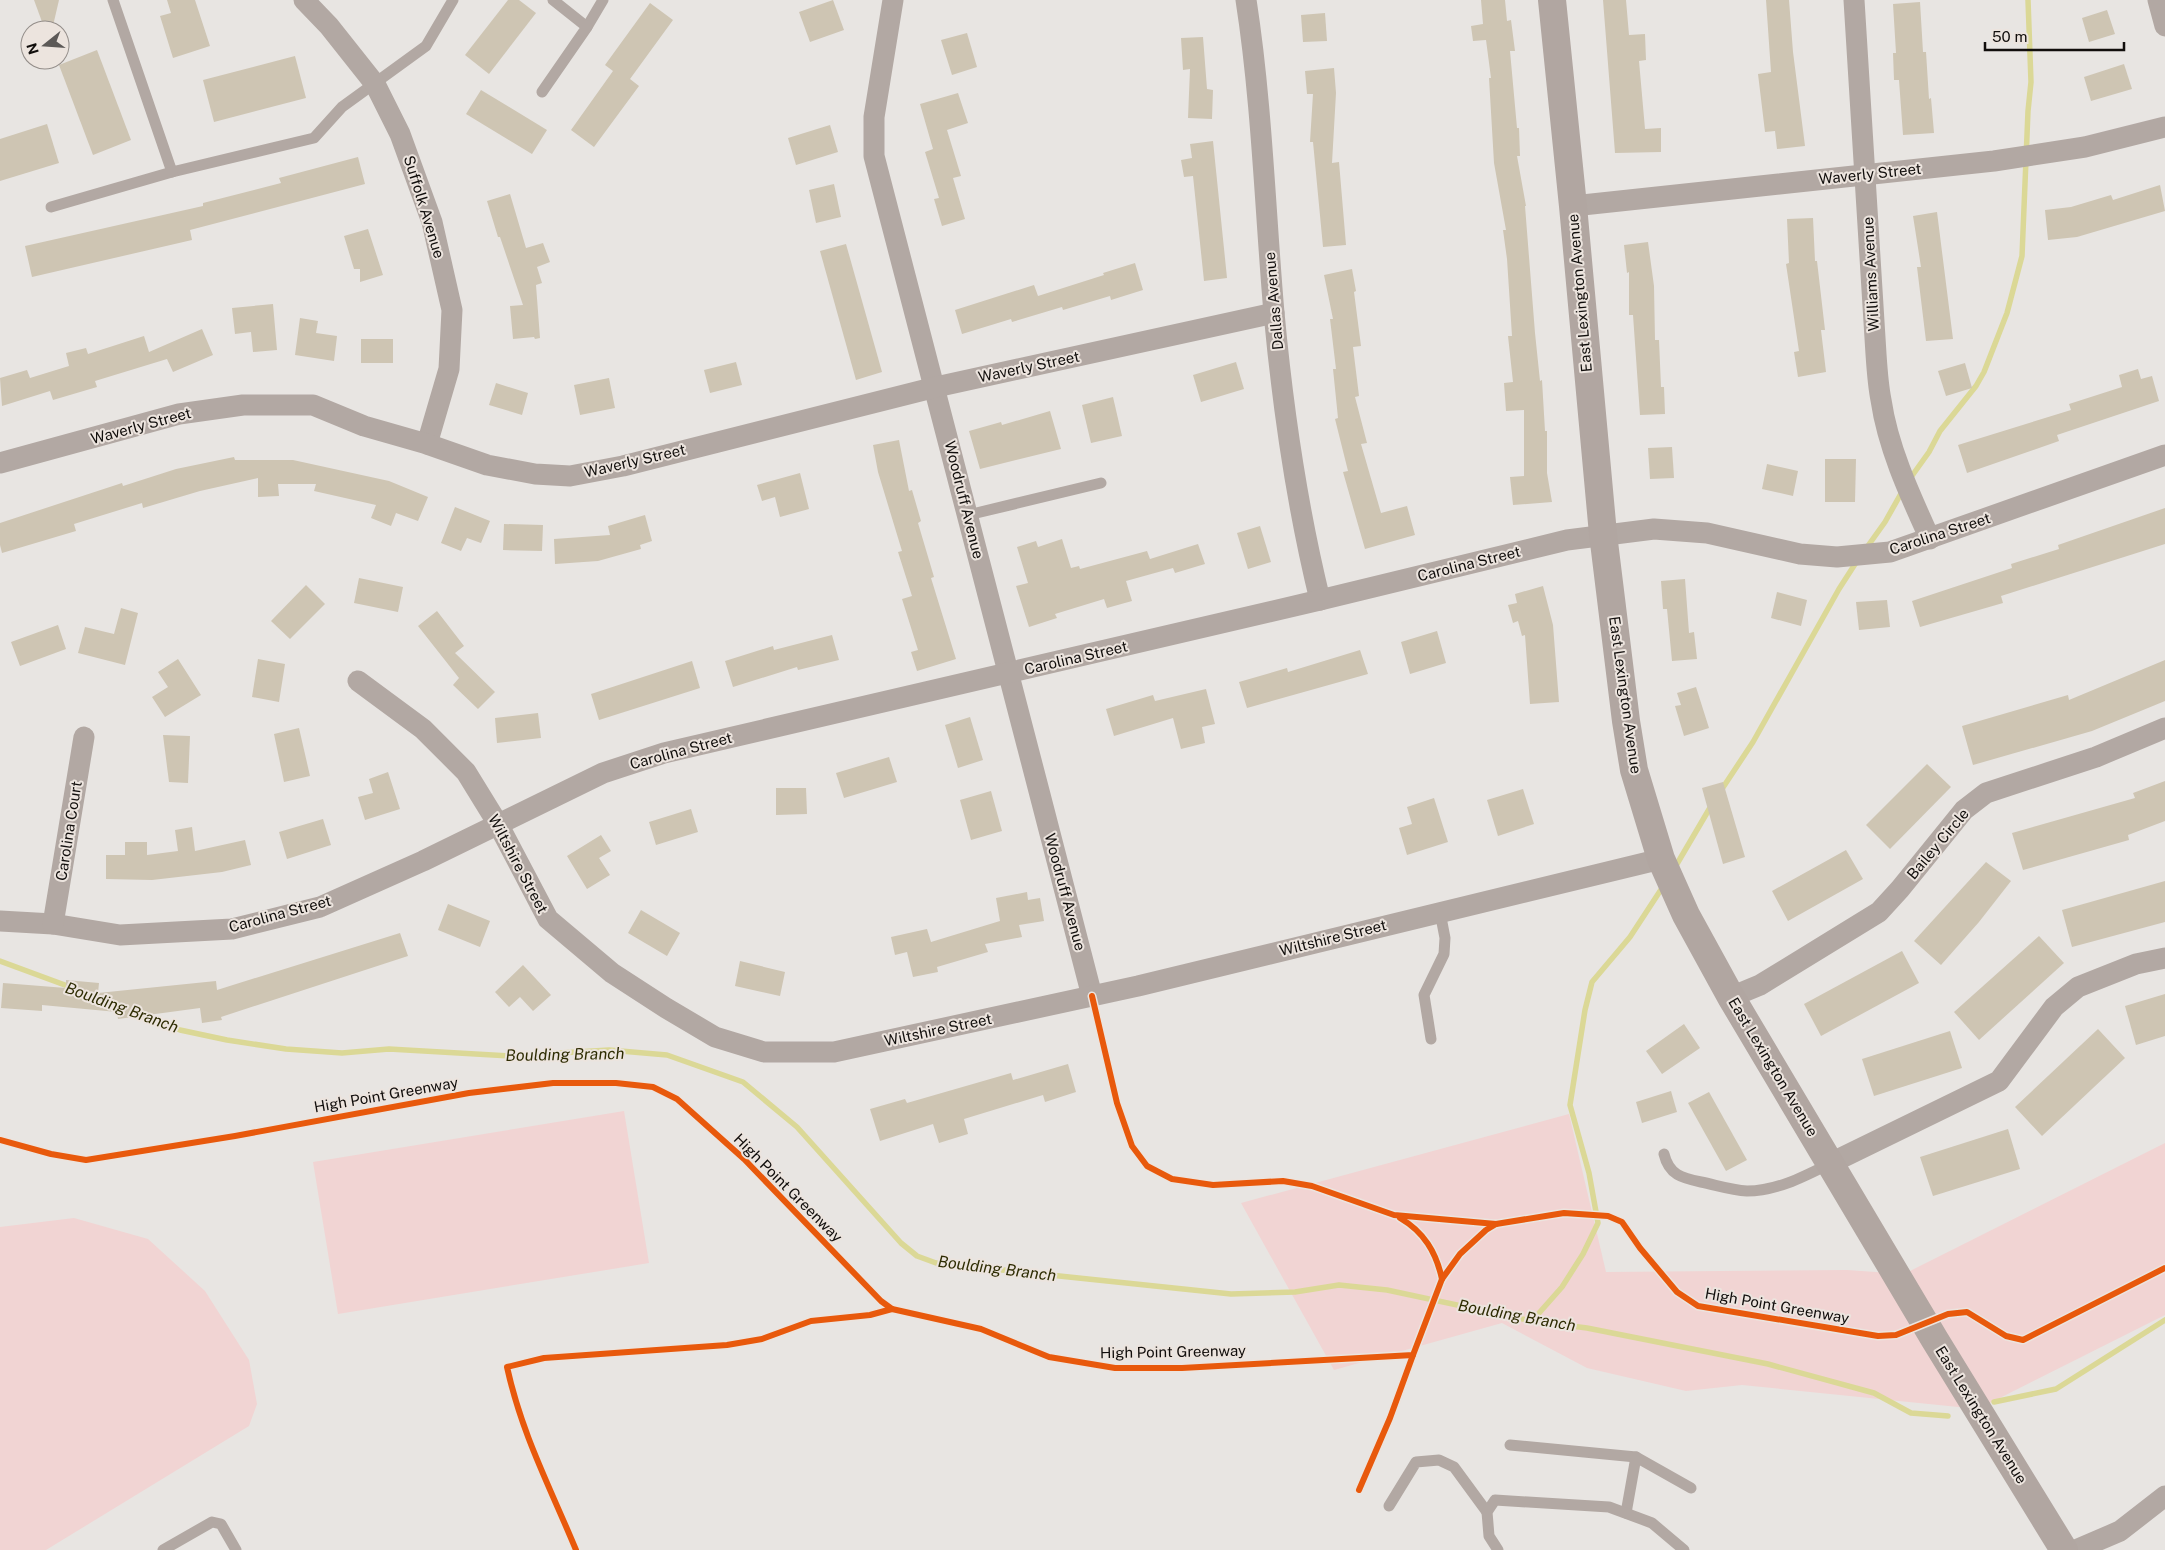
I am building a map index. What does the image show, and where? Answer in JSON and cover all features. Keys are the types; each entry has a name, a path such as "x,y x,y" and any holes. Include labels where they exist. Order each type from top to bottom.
{"main road":[{"name":"East Lexington Avenue","path":"1552,0 1603,534 1626,722 1634,770 1661,859 1686,915 1731,997 1935,1340 2064,1550"}],"street":[{"name":"Suffolk Avenue","path":"304,0 329,26 375,84 400,134 417,176 436,238 452,310 449,369 426,444"},
{"name":"Woodruff Avenue","path":"893,0 874,117 874,156 936,388 1007,674 1092,996"},
{"name":"Dallas Avenue","path":"1246,0 1256,93 1274,313 1290,453 1306,540 1320,600"},
{"name":"Williams Avenue","path":"1854,0 1876,354 1881,402 1899,464 1930,539"},
{"path":"2158,0 2165,26"},
{"name":"Waverly Street","path":"1573,206 1994,161 2085,147 2165,127"},
{"name":"Waverly Street","path":"0,463 178,414 243,405 313,405 364,426 426,444 487,465 535,474 570,476 623,466 936,388 1274,313"},
{"name":"Carolina Street","path":"0,921 54,924 120,935 232,929 320,906 603,773 664,752 1007,674 1568,540 1603,534 1654,529 1707,533 1800,554 1837,557 1890,552 2165,455"},
{"name":"Wiltshire Street","path":"358,681 423,728 466,772 498,824 548,919 612,973 666,1008 715,1036 764,1052 834,1052 1092,996 1661,859"},
{"name":"Bailey Circle","path":"1731,997 1760,984 1879,912 1964,810 1986,793 2096,757 2165,728"},
{"name":"Carolina Court","path":"54,924 84,737"},
{"path":"1831,1163 1999,1081 2054,1007 2078,987 2136,964 2165,958"},
{"path":"2076,1550 2120,1531 2165,1496"}],"lane":[{"path":"113,0 172,172"},
{"path":"51,207 172,172 314,138 342,107 426,46 453,0"},
{"path":"553,0 587,27"},
{"path":"542,92 604,0"},
{"path":"968,515 1101,483"},
{"path":"1431,1039 1424,995 1427,984 1440,965 1444,954 1445,938 1440,912"},
{"path":"1664,1154 1671,1172 1678,1176 1728,1189 1748,1191 1786,1184 1831,1163"},
{"path":"1510,1445 1636,1457 1691,1488"},
{"path":"1626,1513 1636,1457"},
{"path":"1388,1506 1416,1462 1438,1460 1454,1468 1487,1512 1489,1536 1498,1550"},
{"path":"1487,1512 1495,1500 1609,1507 1652,1523 1684,1550"},
{"path":"163,1550 212,1522 221,1524 236,1550"}],"shaded area":[{"path":"624,1111 649,1263 338,1314 313,1162"},
{"path":"1569,1114 1606,1272 1847,1270 1904,1274 2165,1143 2165,1315 1978,1409 1742,1385 1686,1391 1587,1368 1502,1323 1334,1370 1241,1203"},
{"path":"74,1218 148,1239 205,1291 249,1360 257,1404 249,1426 46,1550 0,1550 0,1227"}],"building":[{"path":"34,0 59,0 54,20 41,20"},
{"path":"167,0 195,0 210,46 173,58 160,16 171,13"},
{"path":"508,0 519,0 536,13 489,74 465,55"},
{"path":"833,0 844,30 810,42 799,12"},
{"path":"1481,0 1505,0 1507,21 1511,20 1515,51 1510,51 1517,128 1519,128 1520,156 1517,156 1526,206 1535,333 1540,381 1542,380 1545,431 1547,431 1547,473 1552,502 1513,505 1510,477 1524,476 1524,410 1506,411 1504,383 1513,382 1508,336 1512,336 1507,259 1503,230 1506,230 1494,163 1489,78 1491,78 1486,40 1473,41 1471,26 1483,24"},
{"path":"1603,0 1626,0 1629,35 1645,34 1646,60 1639,61 1645,129 1661,128 1661,152 1615,153"},
{"path":"1766,0 1789,0 1793,52 1805,146 1777,149 1775,131 1765,132 1758,74 1771,72"},
{"path":"1920,2 1923,52 1926,52 1929,99 1931,98 1934,133 1903,135 1899,80 1894,80 1893,53 1896,53 1893,4"},
{"path":"650,3 673,20 630,79 639,86 594,147 571,130 613,71 605,65"},
{"path":"2107,10 2115,34 2089,42 2082,18"},
{"path":"1325,13 1327,41 1303,42 1301,15"},
{"path":"967,33 977,67 952,75 941,40"},
{"path":"1203,37 1207,89 1213,90 1212,119 1188,118 1190,69 1183,70 1181,38"},
{"path":"97,50 131,140 93,155 61,70 70,70 70,61"},
{"path":"295,56 306,98 214,122 203,80"},
{"path":"2124,64 2132,89 2091,101 2084,77"},
{"path":"1334,68 1336,93 1332,163 1339,162 1346,245 1323,247 1313,142 1310,142 1313,94 1307,94 1305,71"},
{"path":"481,90 547,130 532,154 466,114"},
{"path":"958,93 968,123 947,130 961,176 953,178 965,219 942,226 934,199 939,198 925,152 933,149 920,104"},
{"path":"47,124 59,163 0,181 0,139"},
{"path":"830,125 838,152 796,165 788,138"},
{"path":"1213,141 1227,278 1204,281 1193,176 1184,177 1181,160 1192,158 1190,144"},
{"path":"358,157 365,184 190,230 192,240 32,277 25,246 203,206 203,203 281,183 279,178"},
{"path":"834,184 841,217 816,223 809,190"},
{"path":"2160,185 2165,211 2077,237 2048,240 2045,210 2071,207 2111,195 2113,200"},
{"path":"510,194 526,248 543,243 550,262 537,267 542,283 536,285 540,338 535,339 534,337 513,339 510,306 523,305 487,201"},
{"path":"1937,212 1953,339 1926,341 1917,267 1921,267 1913,216"},
{"path":"1813,218 1815,261 1817,261 1825,330 1821,330 1826,372 1798,377 1794,352 1799,351 1786,264 1789,263 1787,219"},
{"path":"368,229 383,275 360,282 360,269 354,269 344,236"},
{"path":"1648,242 1654,286 1655,340 1659,340 1661,387 1664,387 1665,414 1640,415 1633,315 1629,315 1629,272 1627,273 1624,245"},
{"path":"846,244 882,372 856,380 820,251"},
{"path":"1135,263 1143,290 1111,300 1110,296 1063,310 1062,307 1012,322 1011,319 962,334 955,310 1034,285 1038,296"},
{"path":"1352,269 1361,346 1353,347 1359,396 1355,397 1367,443 1361,444 1381,513 1407,506 1415,535 1365,549 1343,472 1348,471 1335,419 1338,418 1333,369 1336,369 1330,319 1333,319 1324,275"},
{"path":"273,304 277,350 253,352 251,332 235,334 232,308"},
{"path":"300,318 318,321 316,333 337,336 334,361 295,355"},
{"path":"202,329 213,355 173,372 167,359 95,381 97,387 53,400 50,391 2,406 0,378 27,370 30,378 69,366 66,353 86,348 88,354 144,336 149,352"},
{"path":"361,339 393,339 393,363 361,363"},
{"path":"736,362 742,385 710,393 704,370"},
{"path":"1236,362 1244,389 1201,402 1193,375"},
{"path":"1965,363 1972,388 1946,396 1938,371"},
{"path":"2138,369 2141,379 2152,376 2159,401 2057,435 2059,441 1967,473 1958,445 2071,410 2069,404 2122,387 2119,375"},
{"path":"609,378 615,408 580,415 574,385"},
{"path":"496,383 528,393 522,415 489,405"},
{"path":"1113,397 1122,436 1091,443 1082,405"},
{"path":"1050,411 1061,449 980,469 969,431 1001,422 1002,425"},
{"path":"899,440 909,491 912,490 921,521 918,523 934,577 931,578 956,659 917,671 911,652 918,650 902,599 912,596 898,552 902,551 878,472 873,445"},
{"path":"1672,447 1674,478 1650,479 1648,448"},
{"path":"234,457 235,460 293,460 389,481 428,497 418,521 396,513 391,526 371,518 376,505 314,491 316,484 278,484 279,496 258,497 258,478 200,491 143,508 142,503 74,524 76,531 2,553 0,523 122,483 123,486 176,469"},
{"path":"1825,459 1856,459 1855,502 1825,502"},
{"path":"1767,464 1798,471 1793,496 1762,489"},
{"path":"800,473 809,509 780,517 775,497 762,501 757,485"},
{"path":"455,507 490,521 481,543 467,538 461,551 441,543"},
{"path":"2165,508 2165,544 2001,596 2003,603 1920,627 1912,601 2012,568 2011,564 2059,549 2058,545"},
{"path":"645,515 652,541 640,545 641,549 598,561 555,564 554,539 610,535 608,526"},
{"path":"504,524 543,525 542,551 503,550"},
{"path":"1260,526 1271,562 1248,569 1237,533"},
{"path":"1062,539 1071,568 1079,566 1080,569 1147,551 1150,559 1198,544 1205,564 1175,573 1173,568 1126,581 1132,601 1107,608 1104,599 1055,614 1057,618 1029,627 1016,586 1028,583 1017,547 1036,541 1038,547"},
{"path":"359,578 403,587 398,612 354,603"},
{"path":"1685,579 1689,633 1694,632 1697,659 1672,661 1667,609 1663,609 1661,581"},
{"path":"306,585 325,604 290,639 271,621"},
{"path":"1543,586 1553,625 1559,702 1530,704 1525,635 1522,636 1518,621 1513,623 1508,605 1517,603 1515,594"},
{"path":"1777,592 1807,600 1801,626 1771,618"},
{"path":"1887,600 1890,627 1859,630 1856,602"},
{"path":"121,608 138,613 125,665 78,653 85,627 114,634"},
{"path":"437,611 464,646 455,653 495,692 478,709 453,685 459,678 418,626"},
{"path":"58,625 66,649 20,666 11,642"},
{"path":"1437,631 1446,663 1410,674 1401,642"},
{"path":"832,635 839,660 798,670 797,667 733,687 725,661 773,646 774,650"},
{"path":"1360,650 1368,674 1247,708 1239,682 1287,668 1288,672"},
{"path":"178,659 201,695 165,717 152,697 168,687 158,672"},
{"path":"258,659 285,664 279,702 252,697"},
{"path":"2165,660 2165,701 2092,731 1973,765 1962,726 2068,695 2069,700"},
{"path":"692,661 700,688 599,720 591,694"},
{"path":"1696,687 1709,728 1684,736 1675,706 1681,705 1677,693"},
{"path":"1206,689 1215,724 1202,727 1205,743 1181,749 1173,718 1114,736 1106,709 1153,695 1155,701"},
{"path":"538,713 541,738 497,743 495,718"},
{"path":"970,717 983,760 958,768 945,725"},
{"path":"299,728 310,776 284,782 274,734"},
{"path":"163,735 190,736 188,783 169,782"},
{"path":"889,757 897,782 844,798 836,773"},
{"path":"1927,764 1951,787 1890,849 1866,825"},
{"path":"388,772 400,809 365,820 358,797 373,793 369,779"},
{"path":"2165,781 2165,821 2128,835 2129,840 2023,870 2012,833 2135,798 2133,793"},
{"path":"1723,782 1745,857 1723,864 1702,788"},
{"path":"776,788 806,788 807,814 776,815"},
{"path":"1523,789 1534,824 1498,836 1487,800"},
{"path":"991,791 1002,831 971,840 960,800"},
{"path":"1434,798 1448,842 1407,855 1399,828 1412,824 1407,807"},
{"path":"691,809 698,832 656,845 649,822"},
{"path":"323,819 331,845 287,859 279,832"},
{"path":"192,827 195,851 245,840 251,865 222,872 152,880 106,879 106,855 125,855 125,842 147,842 147,855 178,851 175,830"},
{"path":"601,835 611,851 599,858 610,875 587,889 567,856"},
{"path":"1846,850 1863,879 1788,921 1772,891"},
{"path":"1986,862 2011,881 1979,922 1941,965 1914,941"},
{"path":"2165,881 2165,922 2072,947 2062,910"},
{"path":"1027,892 1028,900 1040,898 1044,921 1019,925 1022,937 985,944 988,952 937,967 938,972 913,977 907,952 895,955 891,937 927,929 931,942 1000,921 996,898"},
{"path":"448,904 490,921 480,947 438,930"},
{"path":"641,910 680,933 667,956 628,933"},
{"path":"400,933 408,956 221,1017 222,1020 202,1023 200,1008 118,1019 117,1012 42,1005 42,1011 1,1008 3,983 66,988 66,980 99,983 98,993 216,981 217,990"},
{"path":"2039,936 2064,963 1979,1040 1954,1012"},
{"path":"1902,951 1919,983 1821,1036 1804,1004"},
{"path":"740,961 785,972 780,996 735,986"},
{"path":"523,965 551,995 533,1011 520,997 509,1007 495,992"},
{"path":"2165,994 2165,1036 2136,1045 2125,1006"},
{"path":"1684,1024 1700,1048 1662,1074 1646,1051"},
{"path":"2098,1029 2125,1058 2042,1136 2015,1107"},
{"path":"1950,1031 1962,1068 1874,1096 1862,1059"},
{"path":"1068,1064 1076,1092 1045,1102 1043,1095 964,1119 968,1134 939,1143 933,1124 880,1141 870,1109 905,1099 907,1103 1011,1073 1013,1080"},
{"path":"1671,1091 1677,1112 1642,1123 1636,1102"},
{"path":"1709,1092 1747,1160 1726,1171 1688,1103"},
{"path":"2008,1129 2020,1169 1933,1196 1920,1157"}],"waterway":[{"path":"1909,480 1929,452 1940,431 1976,386 1984,372 2007,313 2022,256 2031,82 2028,0"},
{"path":"1865,550 1885,522 1903,490"},
{"path":"1720,792 1753,742 1839,589 1857,561"},
{"path":"1674,869 1711,806"},
{"path":"1532,1321 1562,1287 1583,1254 1598,1223 1589,1173 1570,1105 1585,1010 1592,982 1630,937 1664,885"},
{"name":"Boulding Branch","path":"0,961 73,988"},
{"name":"Boulding Branch","path":"134,1014 180,1030 227,1040 286,1049 342,1053 389,1049 511,1056 609,1050 667,1055 743,1082 797,1127 901,1243 917,1256 936,1263 1231,1294 1295,1292 1339,1285 1387,1290 1532,1321 1587,1328 1768,1364 1874,1393 1911,1413 1948,1416"},
{"name":"Boulding Branch","path":"1994,1402 2056,1389 2165,1320"}],"cycle path":[{"path":"1092,996 1117,1103 1132,1146 1147,1166 1172,1179 1213,1185 1283,1181 1312,1186 1394,1215 1496,1224"},
{"name":"High Point Greenway","path":"0,1140 51,1154 86,1160 235,1136 469,1093 553,1083 616,1083 653,1087 677,1099 744,1159 881,1301 892,1309 981,1329 1049,1357 1115,1368 1182,1368 1413,1355 1442,1279 1460,1254 1486,1230 1496,1224 1564,1213 1608,1216 1622,1222 1640,1248 1677,1292 1698,1306 1878,1336 1896,1335 1948,1314 1967,1312 2006,1336 2023,1340 2165,1268"},
{"path":"1400,1218 1416,1230 1428,1244 1442,1279"},
{"path":"576,1550 537,1460 520,1415 507,1367 544,1358 727,1345 762,1339 811,1321 870,1315 892,1309"},
{"path":"1359,1490 1390,1418 1413,1355"}]}
